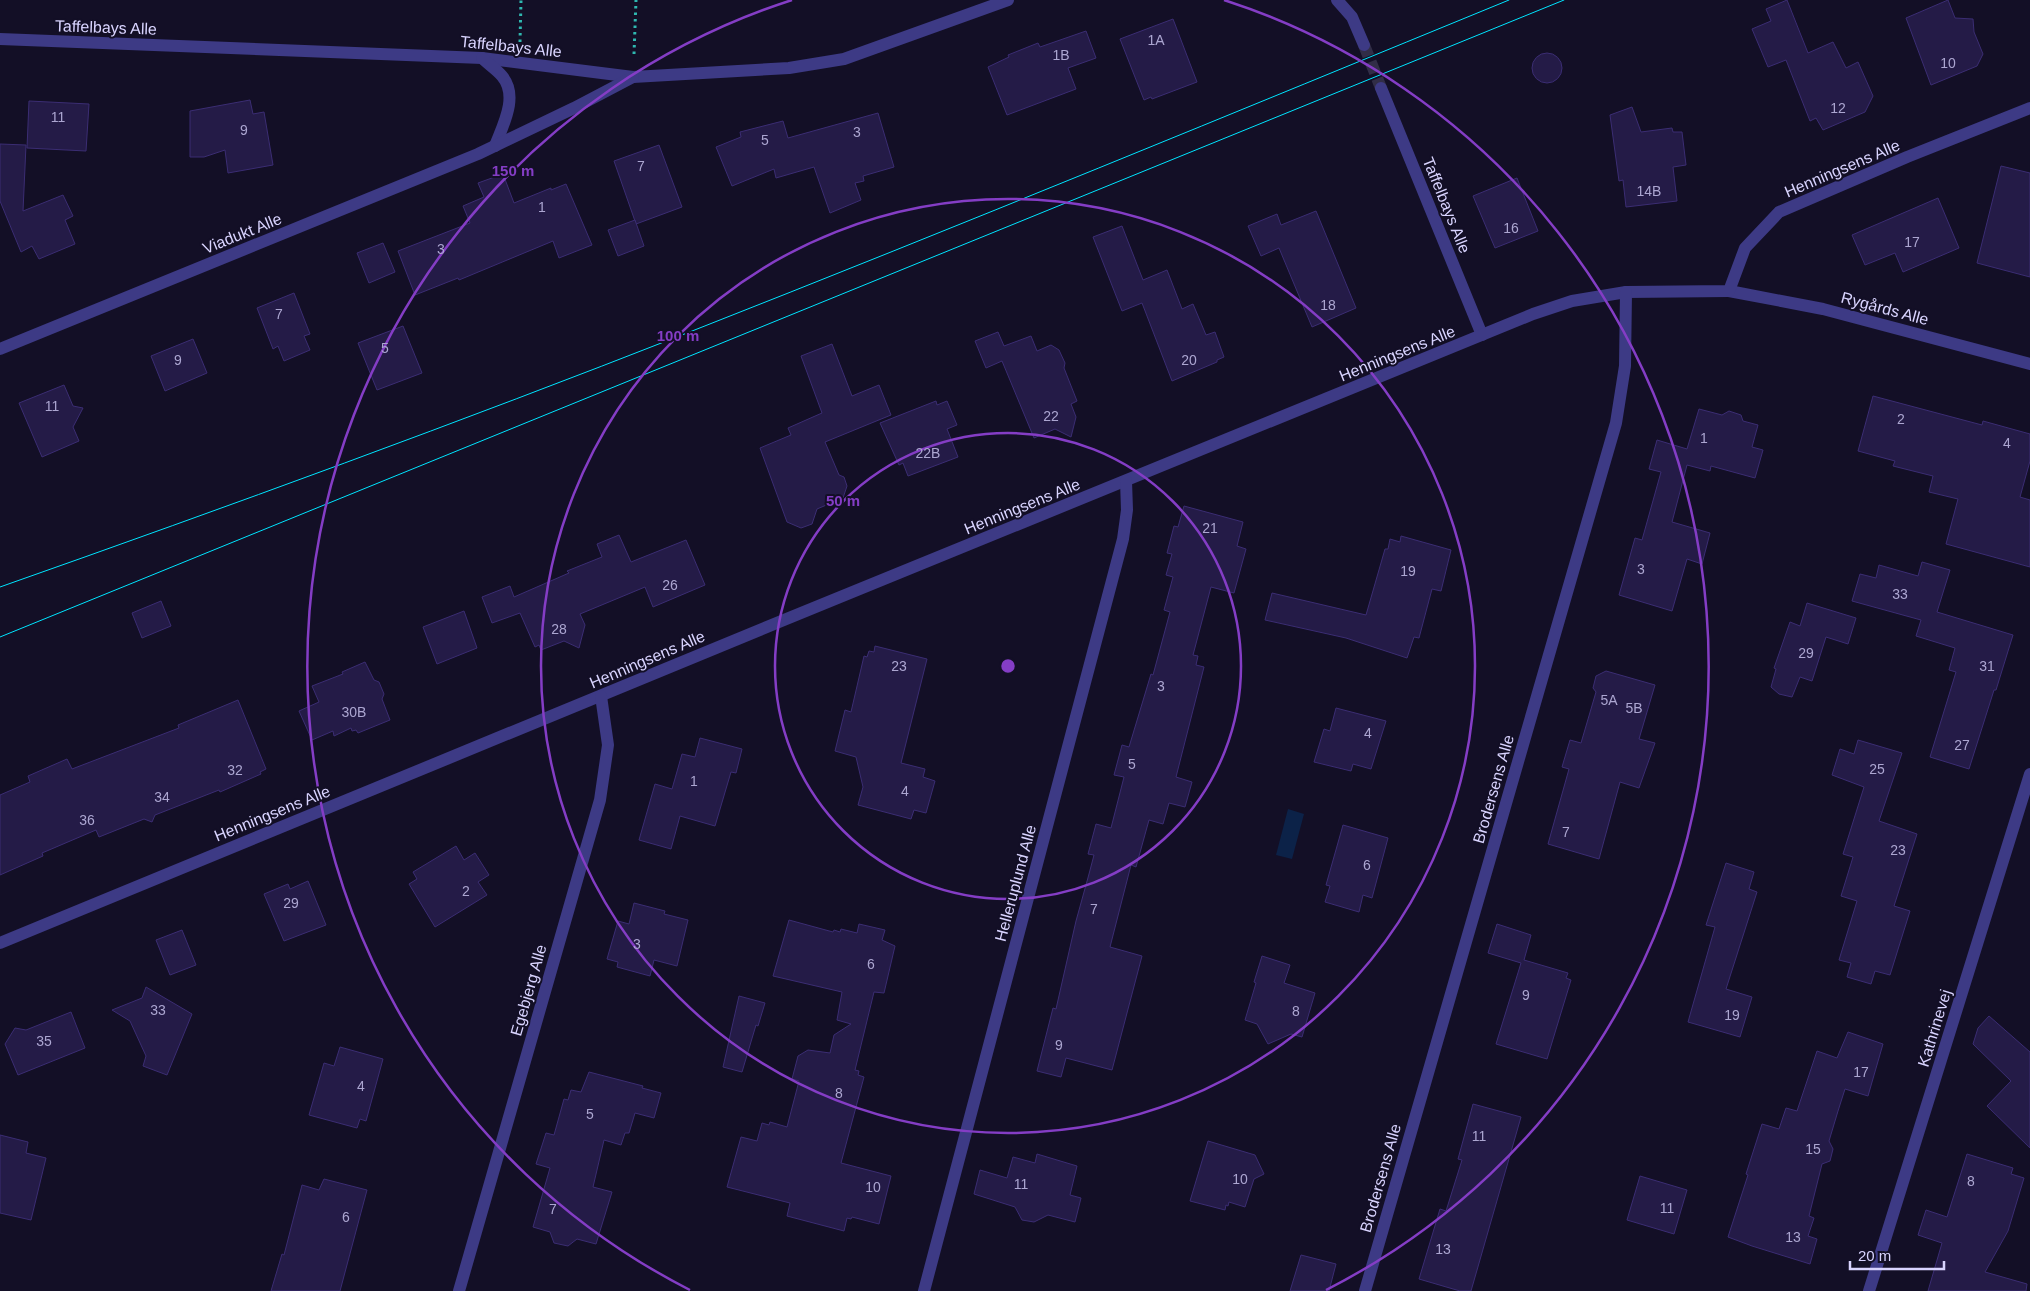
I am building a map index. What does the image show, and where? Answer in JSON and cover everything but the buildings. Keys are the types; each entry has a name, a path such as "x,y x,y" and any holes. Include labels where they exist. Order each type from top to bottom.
{"street":[{"name":"Taffelbays Alle","path":"0,39 482,58 520,61 633,77 789,68 844,59 1008,0"},
{"path":"1337,0 1352,17 1364,45"},
{"path":"482,58 503,77 508,91 510,105 496,146"},
{"name":"Viadukt Alle","path":"0,349 496,146 633,77"},
{"name":"Taffelbays Alle","path":"1381,88 1482,335"},
{"name":"Henningsens Alle","path":"0,943 1533,314 1572,301 1626,292 1729,291 1745,248 1779,212 1907,157 2030,108"},
{"name":"Rygårds Alle","path":"1729,291 1823,308 2030,364"},
{"name":"Brodersens Alle","path":"1365,1291 1616,423 1625,366 1626,292"},
{"name":"Helleruplund Alle","path":"924,1291 1123,538 1126,510 1126,481"},
{"name":"Egebjerg Alle","path":"459,1291 600,800 608,746 601,696"},
{"name":"Kathrinevej","path":"1869,1291 2030,774"}],"path":[{"path":"520,61 521,0"},
{"path":"633,77 636,0"}],"water":[{"path":"1288,809 1304,814 1292,859 1276,855"}],"tunnel":[{"path":"1364,45 1381,88"}],"tram line":[{"path":"0,587 345,463 687,333 996,210 1509,0"},
{"path":"0,637 1564,0"}]}
